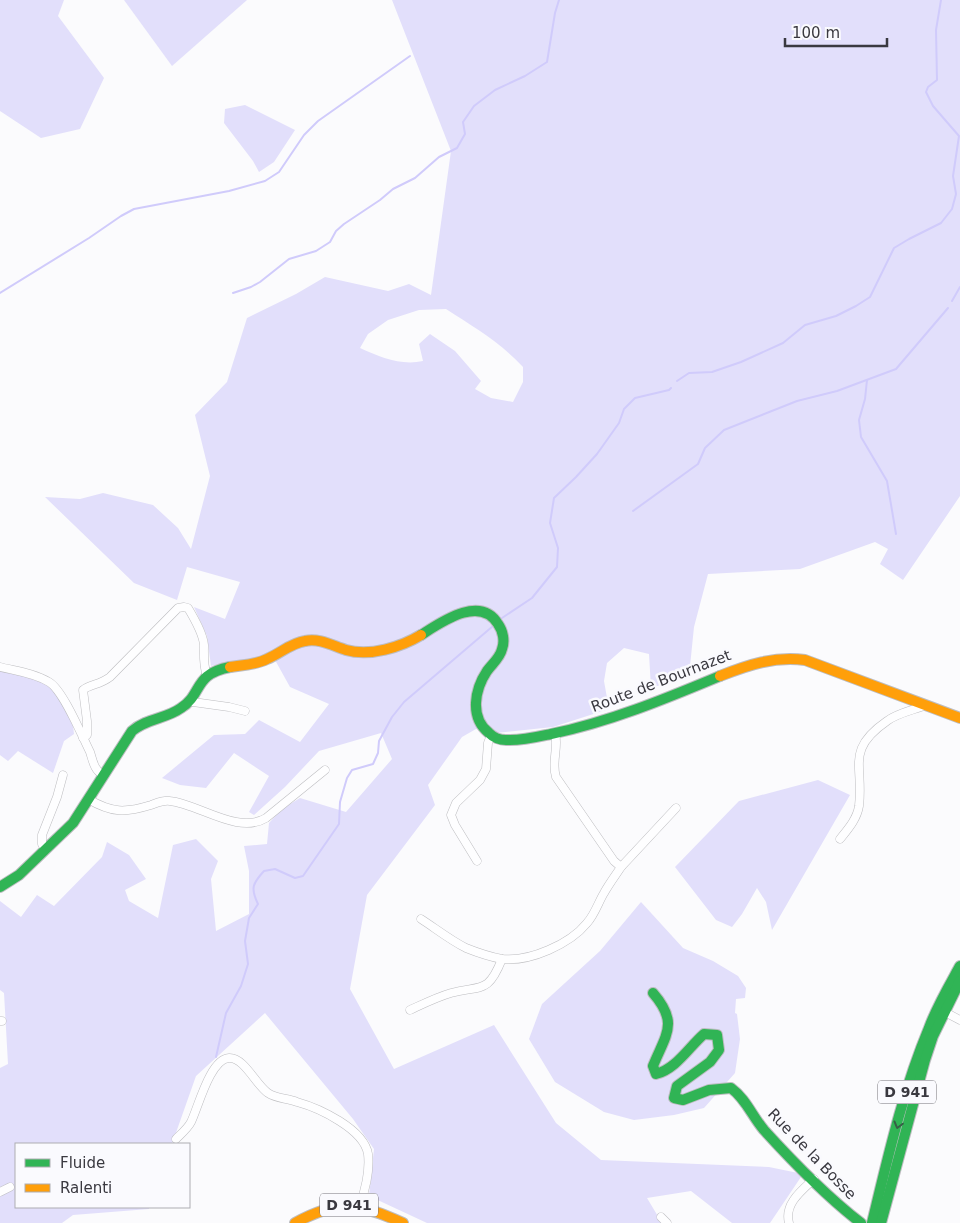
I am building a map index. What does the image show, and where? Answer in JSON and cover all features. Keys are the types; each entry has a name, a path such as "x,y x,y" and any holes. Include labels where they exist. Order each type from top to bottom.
{"street":[{"path":"83,738 87,735 87,721 82,690 87,686 103,683 178,608 188,608 201,635 204,643 204,666 207,676"},
{"path":"0,887 19,875 73,822 136,726 180,709 190,700 199,684 207,676 224,667 253,664 266,660 296,642 313,640 349,651 364,653 390,647 410,641 451,618 468,612 480,611 496,621 502,634 502,648 480,683 476,693 475,707 477,717 482,726 491,735 488,743 486,769 480,780 456,803 451,815 454,825 477,861"},
{"name":"Route de Bournazet","path":"491,735 508,740 555,733 614,716 750,664 770,659 789,658 805,660 960,718"},
{"path":"0,667 31,675 49,682 55,687 83,738 96,770 103,775"},
{"path":"190,700 245,711"},
{"path":"840,839 852,824 859,808 860,749 867,738 888,720 926,705"},
{"path":"555,733 558,743 553,769 556,777 614,861 621,867"},
{"path":"88,799 119,811 134,810 163,800 170,801 194,807 222,818 252,823 266,818 325,770"},
{"path":"46,850 42,844 42,835 63,776"},
{"path":"421,919 466,948 502,959 542,953 560,946 575,936 594,913 621,867 676,808"},
{"path":"410,1010 441,996 482,987 492,981 502,959"},
{"name":"D 941","path":"880,1223 925,1060 941,1010 960,966"},
{"name":"D 941","path":"872,1223 925,1033 960,981"},
{"name":"Rue de la Bosse","path":"653,993 666,1010 669,1018 666,1034 653,1066 656,1074 661,1074 679,1060 693,1043 704,1034 717,1035 719,1050 710,1062 677,1086 674,1098 680,1101 708,1090 730,1088 739,1094 761,1126 785,1153 861,1223"},
{"path":"941,1010 960,1020"},
{"path":"176,1139 191,1122 200,1096 216,1067 223,1060 229,1058 238,1060 267,1092 277,1098 296,1102 329,1116 351,1128 368,1153 368,1172 359,1207"},
{"path":"789,1223 787,1215 790,1206 814,1179"},
{"path":"0,1192 10,1187"},
{"name":"D 941","path":"295,1223 309,1214 334,1206 359,1207 403,1223"}],"shaded area":[{"path":"0,0 64,0 58,16 104,78 80,129 41,138 0,111"},
{"path":"124,0 247,0 172,66"},
{"path":"392,0 960,0 960,496 903,580 880,564 888,549 875,542 800,569 708,574 694,627 689,676 651,688 649,654 624,648 607,663 604,681 609,709 553,727 496,733 476,729 462,737 428,785 435,805 367,895 350,989 394,1069 494,1025 556,1123 601,1160 769,1167 803,1174 770,1223 732,1223 691,1191 647,1198 662,1223 427,1223 369,1196 374,1149 353,1119 265,1013 196,1076 172,1143 15,1143 15,1208 149,1209 73,1215 62,1223 0,1223 0,1068 8,1064 4,993 0,990 0,901 21,917 37,895 54,906 102,857 107,842 129,855 146,879 125,890 129,901 158,918 173,845 196,839 218,861 211,879 216,931 249,914 249,871 244,846 267,844 269,823 282,809 300,798 346,812 392,759 381,733 319,751 285,787 254,815 249,812 269,776 234,753 206,788 180,785 162,778 214,735 245,734 259,720 300,742 329,704 290,687 275,660 226,662 211,666 207,636 194,607 225,619 240,582 187,567 177,600 134,583 45,497 80,499 103,493 153,505 178,528 191,549 210,476 195,415 227,382 247,318 296,294 325,277 388,291 409,284 431,295 451,151","holes":["446,309 477,329 515,358 523,367 523,382 513,402 491,398 475,389 481,381 455,351 430,334 419,344 423,361 399,361 360,348 368,334 388,320 419,310"]},
{"path":"245,105 295,130 274,162 259,172 253,161 224,123 225,109"},
{"path":"0,669 32,677 53,688 73,725 74,734 64,741 53,773 18,751 8,761 0,755"},
{"path":"818,780 850,795 772,930 766,902 757,888 732,927 716,920 675,867 739,801"},
{"path":"641,902 683,948 713,961 738,976 746,988 745,998 736,999 735,1013 737,1014 740,1039 735,1073 704,1108 674,1115 634,1120 604,1112 555,1082 529,1039 542,1004 600,951"}],"waterway":[{"path":"233,293 260,282 289,259 316,251 330,242 336,231 344,224 393,189 415,178 439,157 457,148 465,134 463,122 474,106 495,90 525,76 547,62 559,0"},
{"path":"677,381 689,373 712,372 741,362 783,343 805,325 836,316 856,306 870,297 894,248 941,223 952,209 956,194 953,176 959,136 933,106 926,92 928,87 937,80 936,30 941,0"},
{"path":"0,293 134,209 229,191 265,181 279,172 304,135 318,121 410,56"},
{"path":"952,301 960,287"},
{"path":"633,511 698,464 705,448 724,430 797,401 837,391 896,369 948,308"},
{"path":"867,380 865,399 859,420 861,437 887,481 896,534"},
{"path":"502,618 532,598 557,567 558,548 550,523 554,498 597,454 619,423 624,409 635,398 671,388"},
{"path":"216,1057 226,1013 241,986 248,964 245,941 249,918 258,904 253,890 255,882 264,871 275,869 295,878 303,876 339,824 340,802 347,778 352,770 373,764 378,753 379,741 392,717 404,702 493,626"}],"traffic: fast":[{"path":"421,635 449,618 471,611 481,611 490,615 498,624 503,636 503,646 500,655 487,671 479,686 476,711 483,726 489,733 504,740 535,737 594,723 658,701 720,676"},
{"path":"0,887 19,875 73,823 132,731 144,723 175,712 188,703 204,679 210,674 230,667"},
{"path":"872,1223 911,1075 943,996 960,966"},
{"path":"881,1223 925,1060 933,1036 960,981"},
{"path":"653,993 661,1003 668,1021 666,1037 653,1066 656,1074 676,1063 704,1034 717,1035 719,1050 710,1062 677,1086 674,1098 683,1100 709,1090 731,1088 741,1097 764,1130 787,1155 861,1223"}],"traffic: slow":[{"path":"230,667 262,661 305,641 321,641 346,650 365,652 395,647 421,635"},
{"path":"720,676 761,662 783,659 805,660 960,718"},
{"path":"295,1223 324,1210 349,1206 374,1211 403,1223"}]}
